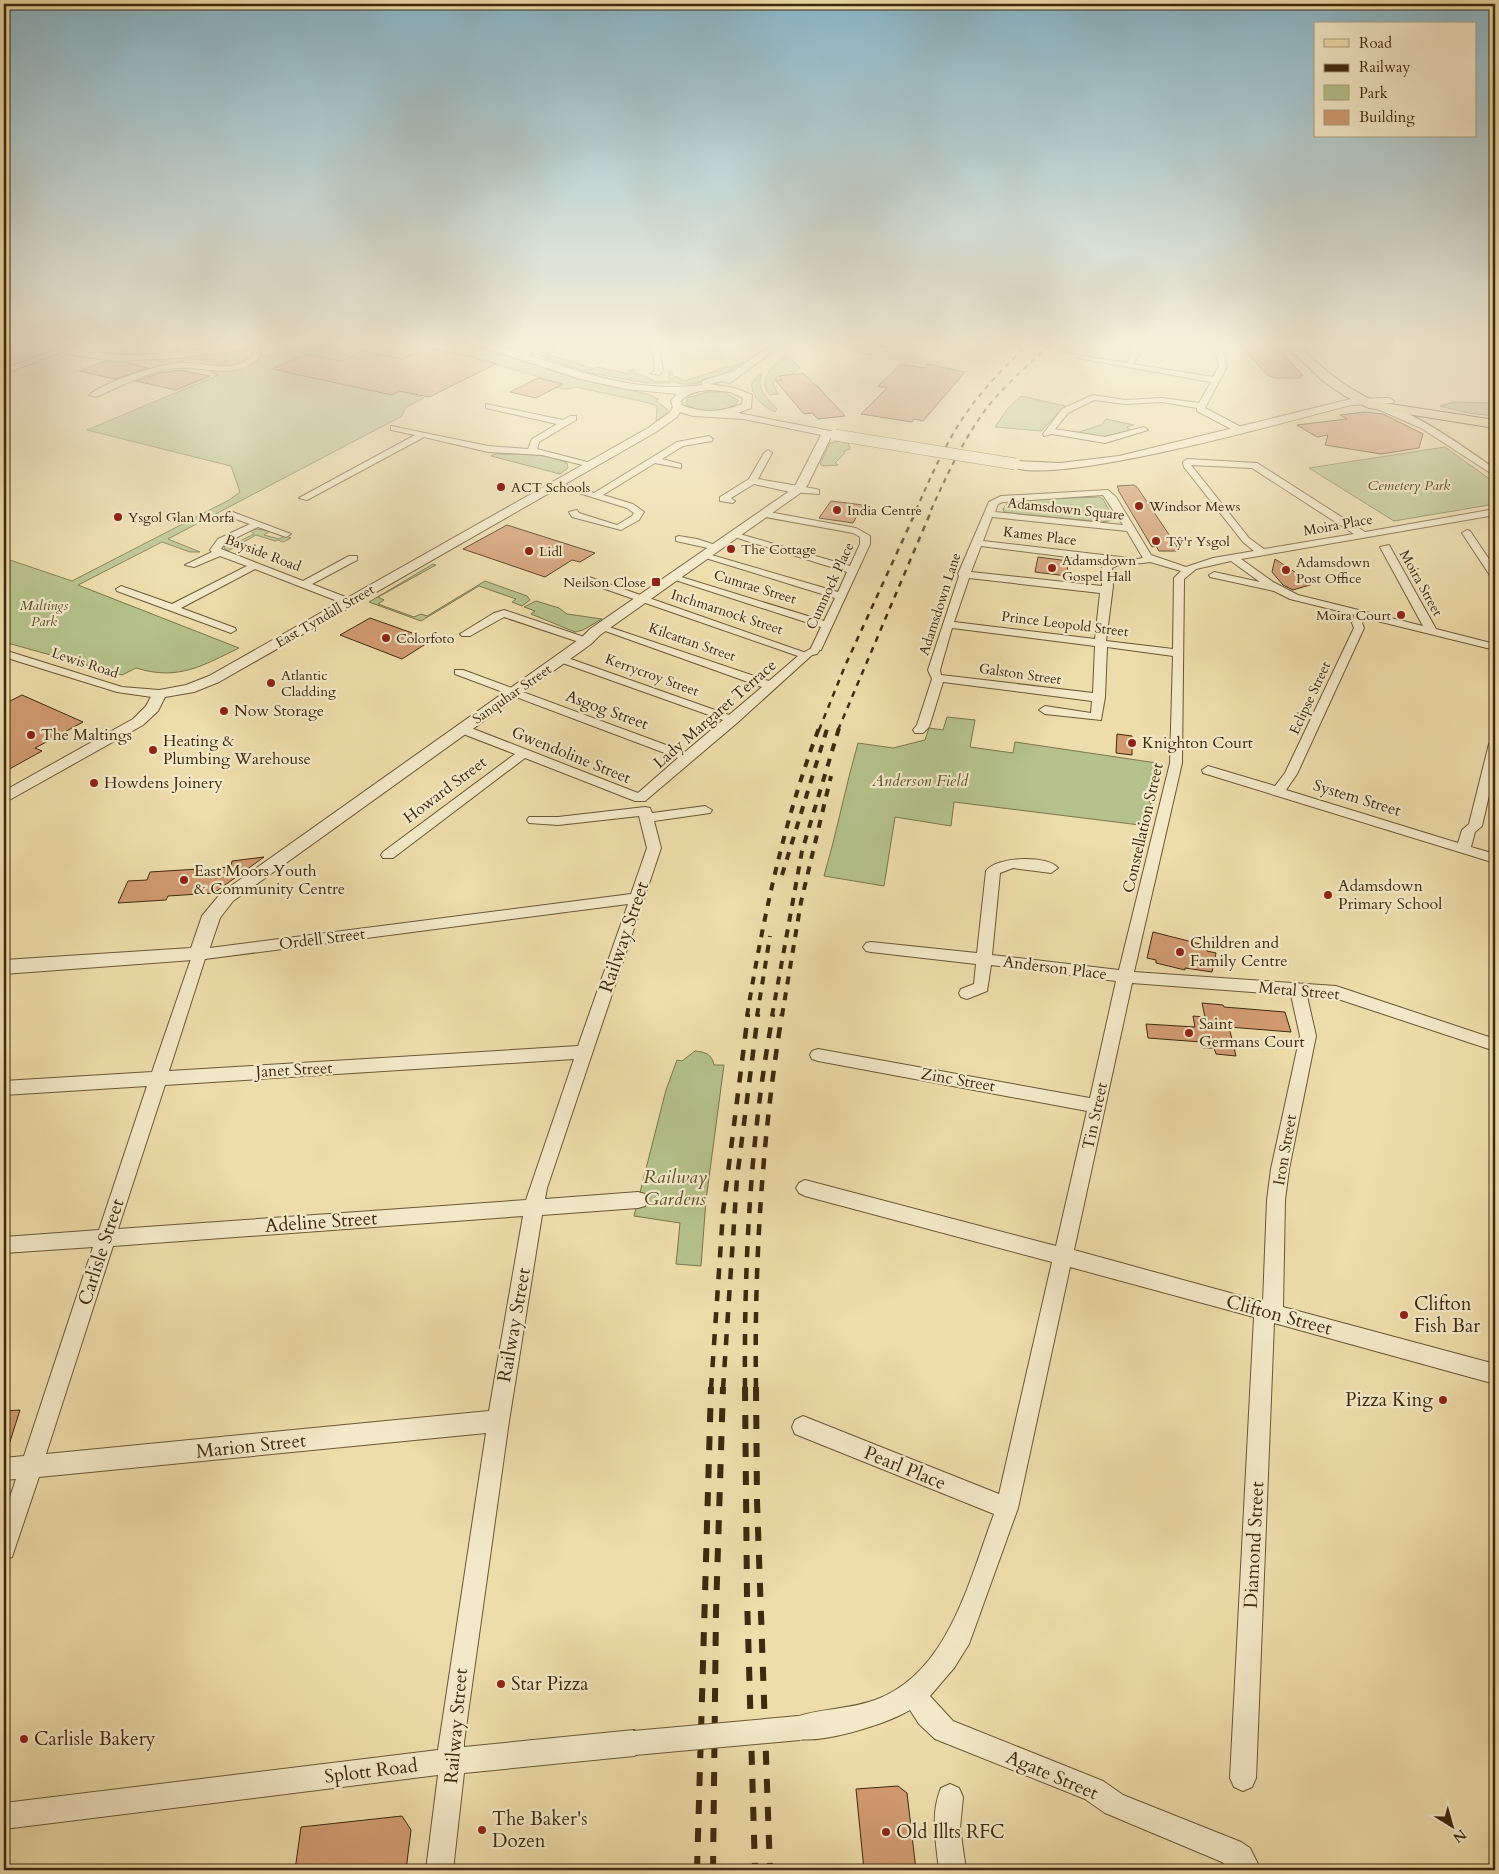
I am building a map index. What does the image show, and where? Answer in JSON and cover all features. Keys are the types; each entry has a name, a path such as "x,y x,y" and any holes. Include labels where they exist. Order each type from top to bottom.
{"street":[{"path":"396,428 488,449 532,451 591,464"},
{"path":"532,451 536,441 556,428"},
{"name":"East Tyndall Street","path":"159,694 189,689 214,679 555,484 657,428"},
{"path":"803,428 831,435 1015,464 1068,466 1144,456 1187,447 1193,442 1246,428"},
{"path":"1052,428 1048,433 1105,440 1144,430"},
{"path":"1428,428 1454,444 1495,474"},
{"path":"1437,428 1454,444"},
{"path":"304,498 423,434"},
{"name":"Sanquhar Street","path":"200,954 211,916 227,897 797,490 831,435"},
{"path":"595,496 684,443 710,439"},
{"path":"730,500 723,499 754,481 768,453"},
{"path":"654,460 678,466"},
{"path":"1262,552 1246,540 1186,466 1186,463 1191,461 1256,466 1362,535"},
{"path":"754,481 816,492"},
{"path":"555,484 634,507 639,515 618,528 575,515 574,512"},
{"name":"Adamsdown Square","path":"1130,530 989,514 994,502 1001,499 1105,492 1111,496 1130,530 1141,551 1150,559"},
{"name":"Moira Place","path":"1187,570 1204,563 1262,552 1495,512"},
{"path":"230,514 286,534"},
{"name":"Cumnock Place","path":"763,514 810,521 864,535 866,544 817,648"},
{"name":"Adamsdown Lane","path":"919,730 923,727 938,678 935,676 934,670 963,574 989,514"},
{"name":"Bayside Road","path":"258,524 221,541 216,545 215,550 218,553 349,602"},
{"path":"1467,533 1495,575"},
{"path":"733,535 853,570"},
{"path":"679,539 694,541 711,552 840,596"},
{"name":"Kames Place","path":"976,542 1136,562 1150,559 1187,570"},
{"name":"Moira Street","path":"1385,547 1432,632"},
{"path":"190,565 218,553"},
{"path":"305,584 354,558"},
{"path":"1232,558 1275,588 1303,600 1495,647"},
{"path":"1045,710 1097,717 1102,651 1100,643 1105,590 1108,584 1107,567 1118,560"},
{"path":"173,608 254,566"},
{"name":"Constellation Street","path":"1126,977 1177,757 1178,582 1181,575 1187,570"},
{"path":"963,574 1105,590"},
{"path":"1214,575 1268,589 1275,588"},
{"name":"Cumrae Street","path":"674,578 827,625"},
{"path":"589,580 643,599"},
{"path":"121,589 231,630"},
{"name":"Inchmarnock Street","path":"643,599 804,654"},
{"path":"466,634 498,615 504,614 586,641"},
{"name":"Eclipse Street","path":"1278,792 1291,774 1359,628 1357,623 1361,614"},
{"name":"Prince Leopold Street","path":"948,624 1178,653"},
{"name":"Kilcattan Street","path":"602,628 772,686"},
{"path":"804,654 814,652 817,648"},
{"name":"Lewis Road","path":"4,653 121,690 159,694"},
{"name":"Lady Margaret Terrace","path":"644,809 689,758 772,686 804,654"},
{"name":"Kerrycroy Street","path":"561,659 733,720"},
{"name":"Asgog Street","path":"459,672 689,758"},
{"name":"Galston Street","path":"938,678 1079,697 1099,697"},
{"path":"4,798 138,722 153,708 159,694"},
{"name":"Gwendoline Street","path":"462,729 524,753 644,809"},
{"path":"1463,849 1468,830 1474,826 1495,744"},
{"name":"Howard Street","path":"388,855 524,753"},
{"name":"System Street","path":"1208,770 1495,859"},
{"path":"534,820 558,821 644,809 705,810"},
{"name":"Railway Street","path":"440,1870 451,1780 450,1742 498,1421 534,1206 538,1188 583,1052 654,848 644,809"},
{"name":"Anderson Place","path":"966,993 981,987 993,871 1009,862 1051,868"},
{"name":"Ordell Street","path":"4,967 200,954 638,898"},
{"name":"Anderson Place","path":"871,947 1126,977"},
{"name":"Carlisle Street","path":"4,1549 200,954"},
{"name":"Metal Street","path":"1126,977 1344,994 1495,1045"},
{"name":"Tin Street","path":"1007,1508 1126,977"},
{"name":"Iron Street","path":"1268,1312 1273,1306 1276,1200 1280,1169 1308,1036 1298,990"},
{"name":"Janet Street","path":"4,1088 583,1052"},
{"name":"Zinc Street","path":"818,1055 1097,1106"},
{"name":"Clifton Street","path":"805,1188 1495,1374"},
{"name":"Adeline Street","path":"4,1245 638,1200"},
{"name":"Diamond Street","path":"1243,1778 1264,1318 1268,1312"},
{"name":"Marion Street","path":"4,1469 498,1421"},
{"name":"Pearl Place","path":"803,1427 1007,1508"},
{"name":"Splott Road","path":"4,1816 451,1761 799,1728 854,1721 874,1715 913,1693 945,1660 960,1635 1007,1508"},
{"name":"Agate Street","path":"913,1693 928,1714 944,1730 1094,1790 1114,1804 1239,1861"},
{"path":"950,1797 947,1828 953,1870"}],"green space":[{"name":"Maltings Park","path":"91,428 378,428 168,539 200,552 190,552 162,542 78,585 239,648 189,670 165,673 136,668 122,675 4,642 4,558 72,581 229,500 240,492 231,466 87,430"},
{"path":"1012,428 1043,428 1041,431"},
{"path":"1090,428 1130,430 1102,437 1076,433"},
{"path":"848,442 850,449 844,451 844,454 835,463 838,465 823,466 820,464 830,443"},
{"name":"Cemetery Park","path":"1445,447 1495,483 1495,504 1394,521 1309,468"},
{"path":"495,454 550,457 567,463 568,468 560,474 491,456"},
{"path":"1099,497 1103,499 1114,520 1102,522 1010,513 1004,512 1003,509 1009,501 1016,500"},
{"path":"256,529 270,531 264,535 279,539 285,536 291,538 283,542 256,535 228,551 224,548 226,543 234,544 254,534 250,531"},
{"path":"433,564 436,565 378,597 384,600 378,604 414,617 421,614 427,616 485,581 527,596 530,600 522,606 512,602 516,599 479,586 421,621 369,602"},
{"path":"536,601 559,608 567,614 602,619 583,630 575,632 531,614 535,611 524,607"},
{"name":"Anderson Field","path":"947,717 975,720 970,747 1013,753 1015,742 1157,763 1160,771 1156,771 1158,776 1154,776 1156,781 1152,781 1155,787 1150,788 1154,793 1150,793 1153,799 1148,799 1151,804 1146,805 1149,810 1144,811 1147,816 1143,817 1146,822 1145,828 1140,827 1140,825 954,802 951,826 895,817 884,886 824,876 858,743 893,748 925,740 929,728 943,730"},
{"name":"Railway Gardens","path":"695,1051 708,1054 712,1058 714,1065 724,1065 706,1200 701,1266 676,1264 680,1223 634,1216 666,1090 677,1060 682,1061"}],"building":[{"path":"1303,428 1412,428 1423,434 1419,448 1381,454 1325,445 1328,435 1317,437"},
{"path":"1134,485 1180,551 1159,551 1156,546 1152,547 1117,486"},
{"name":"India Centre","path":"831,501 863,505 853,523 819,518"},
{"name":"Lidl","path":"507,525 595,553 580,562 572,560 545,577 463,549"},
{"name":"Adamsdown Gospel Hall","path":"1038,557 1068,561 1067,576 1035,572"},
{"path":"1275,559 1313,584 1293,590 1283,585 1272,572"},
{"name":"Colorfoto","path":"370,618 432,640 402,659 340,635"},
{"name":"The Maltings","path":"22,695 83,722 35,748 42,751 4,772 4,704"},
{"path":"1117,734 1132,736 1132,755 1116,753"},
{"name":"East Moors Youth & Community Centre","path":"264,857 214,893 168,896 166,900 118,903 128,881 147,880 150,872 231,867 232,861"},
{"name":"Children and Family Centre","path":"1153,932 1208,946 1207,951 1216,953 1212,972 1185,968 1185,970 1156,963 1156,960 1147,958"},
{"name":"Saint Germans Court","path":"1202,1003 1223,1005 1224,1007 1285,1012 1291,1032 1229,1027 1236,1056 1216,1054 1214,1048 1203,1048 1201,1042 1148,1038 1146,1024 1195,1027 1193,1016 1205,1017"},
{"path":"20,1410 7,1451 4,1450 4,1411"},
{"name":"Old Illts RFC","path":"898,1786 907,1793 916,1870 864,1870 856,1789"},
{"path":"402,1816 411,1830 406,1870 295,1870 301,1827"}],"railway":[{"path":"916,510 956,428"},
{"path":"931,510 949,471 973,428"},
{"path":"819,730 845,666 917,509"},
{"path":"838,730 932,509"},
{"path":"747,1016 776,870 795,798 819,728"},
{"path":"772,1016 802,851 839,728"},
{"path":"782,875 827,729"},
{"path":"782,1016 801,902 831,776"},
{"path":"757,1016 770,936"},
{"path":"711,1389 723,1212 748,1014"},
{"path":"723,1389 737,1178 758,1014"},
{"path":"745,1387 747,1248 750,1201 759,1107 773,1014"},
{"path":"756,1387 756,1295 764,1154 782,1014"},
{"path":"697,1870 711,1387"},
{"path":"713,1870 716,1611 723,1387"},
{"path":"745,1387 747,1597 755,1870"},
{"path":"756,1387 757,1501 770,1870"}],"place":[{"name":"ACT Schools","path":"501,487"},
{"name":"Windsor Mews","path":"1139,506"},
{"name":"India Centre","path":"837,510"},
{"name":"Ysgol Glan Morfa","path":"118,517"},
{"name":"Tŷ'r Ysgol","path":"1156,541"},
{"name":"The Cottage","path":"731,549"},
{"name":"Lidl","path":"529,551"},
{"name":"Adamsdown Gospel Hall","path":"1052,568"},
{"name":"Adamsdown Post Office","path":"1286,570"},
{"name":"Neilson Close","path":"656,582"},
{"name":"Moira Court","path":"1401,615"},
{"name":"Colorfoto","path":"386,638"},
{"name":"Atlantic Cladding","path":"271,683"},
{"name":"Now Storage","path":"224,711"},
{"name":"The Maltings","path":"31,735"},
{"name":"Knighton Court","path":"1132,743"},
{"name":"Heating & Plumbing Warehouse","path":"153,750"},
{"name":"Howdens Joinery","path":"94,783"},
{"name":"East Moors Youth & Community Centre","path":"184,880"},
{"name":"Adamsdown Primary School","path":"1328,895"},
{"name":"Children and Family Centre","path":"1180,952"},
{"name":"Saint Germans Court","path":"1189,1033"},
{"name":"Clifton Fish Bar","path":"1404,1315"},
{"name":"Pizza King","path":"1443,1400"},
{"name":"Star Pizza","path":"501,1684"},
{"name":"Carlisle Bakery","path":"24,1739"},
{"name":"The Baker's Dozen","path":"482,1830"},
{"name":"Old Illts RFC","path":"886,1832"}]}
